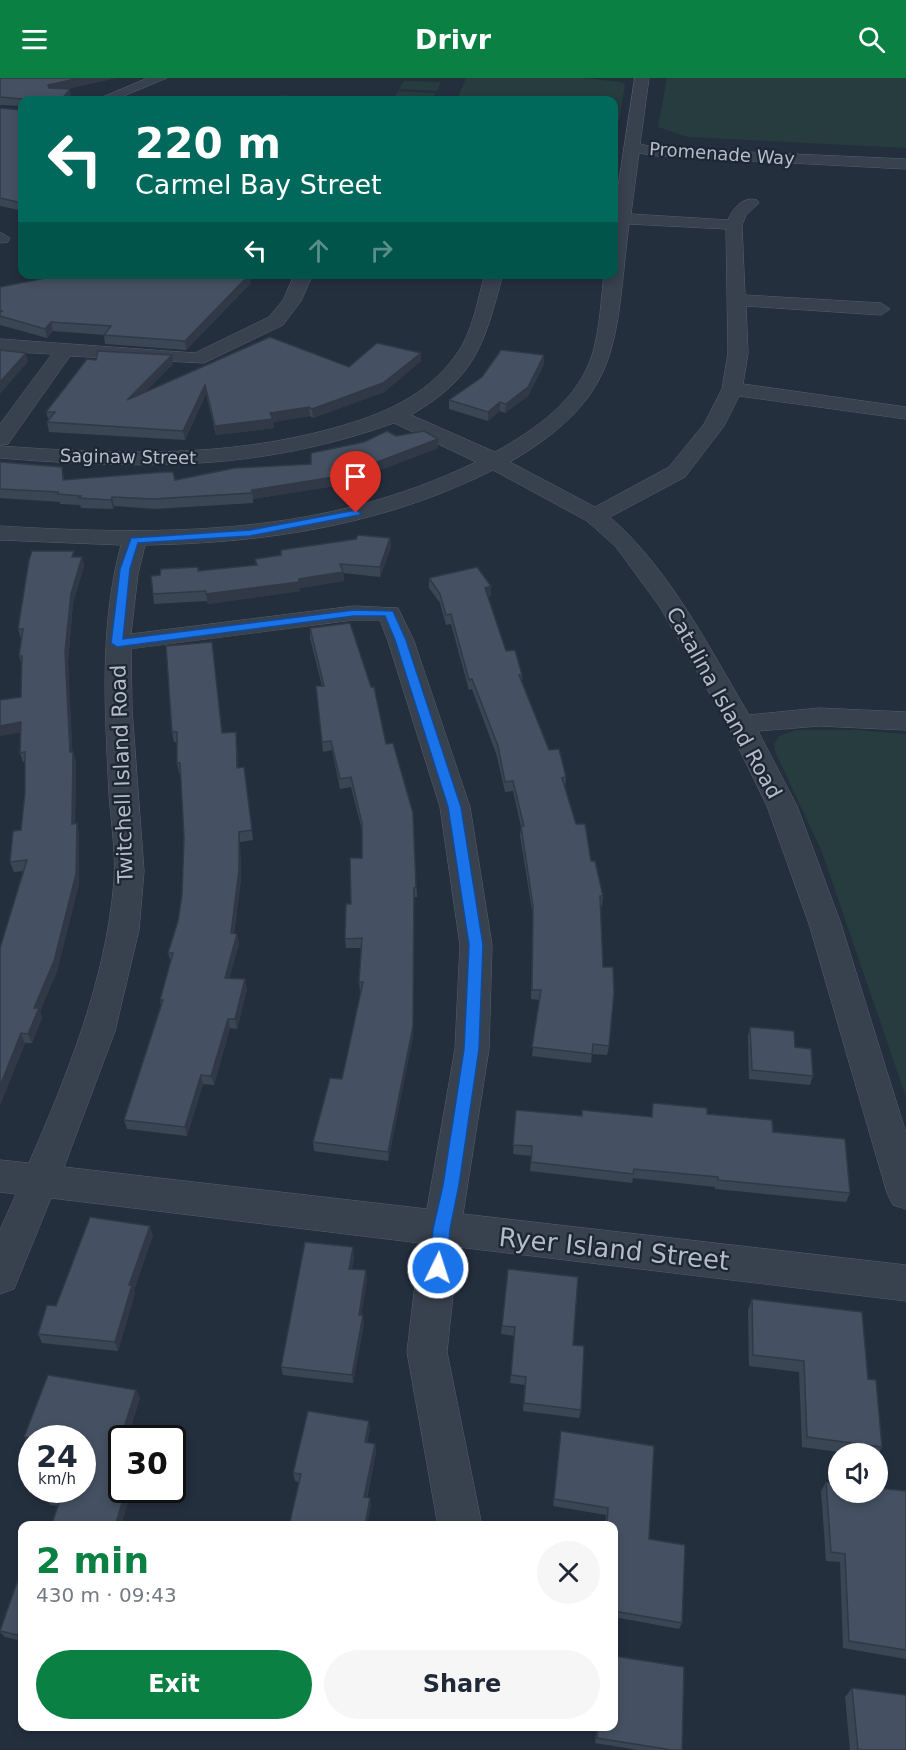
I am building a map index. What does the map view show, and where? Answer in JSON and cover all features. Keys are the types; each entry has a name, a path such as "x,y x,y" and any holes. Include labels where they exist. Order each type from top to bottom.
{"street":[{"path":"113,96 160,78"},
{"path":"642,78 632,147 618,218 734,225"},
{"name":"Promenade Way","path":"632,147 655,145 906,154"},
{"name":"Promenade Way","path":"632,147 657,152 906,164"},
{"path":"595,516 677,472 714,426 732,389 738,353 734,225 739,213 751,203"},
{"path":"0,345 196,359 228,346 276,321 292,301 302,279"},
{"name":"Saginaw Street","path":"0,452 160,462 235,457 312,442 394,416 443,381 465,357 472,347 492,279"},
{"path":"0,533 134,541 234,535 336,518 431,490 494,462 551,424 573,403 588,383 600,359 612,279"},
{"path":"737,300 880,309"},
{"path":"0,440 64,351"},
{"path":"732,389 906,413"},
{"name":"Catalina Island Road","path":"394,416 494,462 595,516 624,542 647,570 741,724 782,806 825,924 906,1193"},
{"name":"Twitchell Island Road","path":"0,1276 89,1056 118,960 129,879 117,643 125,569 134,541"},
{"path":"117,643 354,613 389,613 401,640 455,807 476,945 471,1049 451,1185 441,1229 427,1352 459,1521"},
{"path":"741,724 819,717 906,721"},
{"name":"Ryer Island Street","path":"0,1176 906,1283"}],"green space":[{"path":"466,78 584,78 625,84 618,127 618,96 459,96"},
{"path":"667,78 906,78 906,148 688,137 658,127"},
{"path":"404,81 441,82 437,91 399,89"},
{"path":"398,91 435,93 434,96 395,96"},
{"path":"797,730 857,730 906,734 906,1097 822,852 775,751 774,744 779,736"}],"building":[{"path":"0,78 80,78 48,85 49,88 70,89 64,96 18,96 18,99 0,97"},
{"path":"0,108 18,110 18,202 0,198"},
{"path":"41,279 245,279 185,341 104,335 111,326 51,322 45,329 0,316 2,311 0,310 0,287"},
{"path":"270,337 349,367 377,343 421,353 383,383 312,409 309,407 270,413 273,419 215,426 205,385 183,431 47,422 55,412 46,412 87,359 96,360 98,351 172,355 127,400"},
{"path":"0,350 26,353 0,382"},
{"path":"501,350 544,355 528,387 506,404 500,402 488,412 449,400 482,377"},
{"path":"387,431 396,436 424,431 438,439 340,476 252,490 252,493 153,499 112,497 111,500 79,498 81,496 58,494 58,492 0,489 0,462 62,467 63,480 173,472 175,480 235,468 311,464 311,453 364,442"},
{"path":"358,535 390,538 380,567 340,564 343,572 299,579 299,582 206,594 206,591 153,594 151,576 160,575 161,569 198,567 198,571 257,565 255,559 281,555 281,550 356,539"},
{"path":"32,551 74,551 72,557 82,557 71,594 65,652 70,752 73,752 72,824 77,823 76,874 54,961 34,1008 39,1008 28,1034 21,1033 0,1086 0,948 27,860 10,862 13,831 21,830 25,793 25,752 20,753 21,722 0,726 0,700 21,697 22,656 19,656 23,629 18,629"},
{"path":"477,567 491,586 485,588 506,651 515,650 522,675 519,675 549,750 559,749 566,777 562,778 576,824 585,824 591,861 595,861 603,896 600,896 603,967 613,967 614,993 609,1046 593,1044 592,1054 532,1047 541,990 532,990 533,906 521,826 524,826 513,781 505,782 498,746 472,679 469,680 451,614 446,615 440,594 429,578"},
{"path":"350,623 371,687 374,687 386,744 393,743 413,813 416,887 414,888 413,1026 388,1152 313,1142 330,1078 342,1079 363,982 359,982 362,938 345,939 346,904 351,904 350,858 362,858 362,823 351,777 340,779 331,741 322,742 316,686 324,686 310,628"},
{"path":"212,642 222,733 236,732 237,768 244,767 252,830 239,832 239,870 231,933 237,934 225,978 245,979 235,1019 228,1019 211,1076 201,1075 185,1127 124,1120 163,1000 160,1000 173,953 168,953 178,921 182,895 184,838 180,763 177,763 177,732 172,732 166,646"},
{"path":"750,1027 794,1031 795,1047 811,1049 813,1076 752,1070"},
{"path":"653,1103 707,1108 707,1114 772,1120 773,1132 845,1139 850,1193 718,1180 718,1177 634,1169 633,1174 531,1162 532,1146 513,1145 516,1110 582,1116 582,1110 652,1117"},
{"path":"90,1217 150,1226 129,1285 132,1285 115,1342 38,1334 47,1305 56,1306"},
{"path":"305,1242 353,1247 349,1269 366,1270 359,1315 363,1315 352,1375 281,1367"},
{"path":"508,1269 578,1277 573,1345 584,1346 581,1410 524,1403 526,1377 511,1375 515,1327 502,1326"},
{"path":"752,1299 862,1312 868,1379 876,1380 882,1443 852,1443 807,1437 804,1361 753,1355"},
{"path":"48,1375 136,1390 125,1425 108,1425 108,1503 122,1503 117,1521 53,1521 59,1503 96,1503 96,1425 29,1425"},
{"path":"308,1411 369,1421 365,1442 375,1444 364,1497 370,1498 366,1521 290,1521 301,1474 293,1473"},
{"path":"561,1431 654,1446 649,1539 685,1545 682,1623 618,1612 618,1521 607,1521 608,1508 554,1499"},
{"path":"826,1482 828,1482 828,1503 888,1503 888,1489 906,1491 906,1650 849,1641 845,1554 831,1552"},
{"path":"18,1579 18,1635 0,1631"},
{"path":"618,1657 684,1667 682,1750 597,1738 598,1731 618,1731"},
{"path":"852,1688 906,1695 906,1750 858,1750"}],"route":[{"path":"356,513 250,533 134,541 125,569 117,643 354,613 389,613 401,640 455,807 476,945 471,1049 451,1185 441,1229 438,1268"}]}
